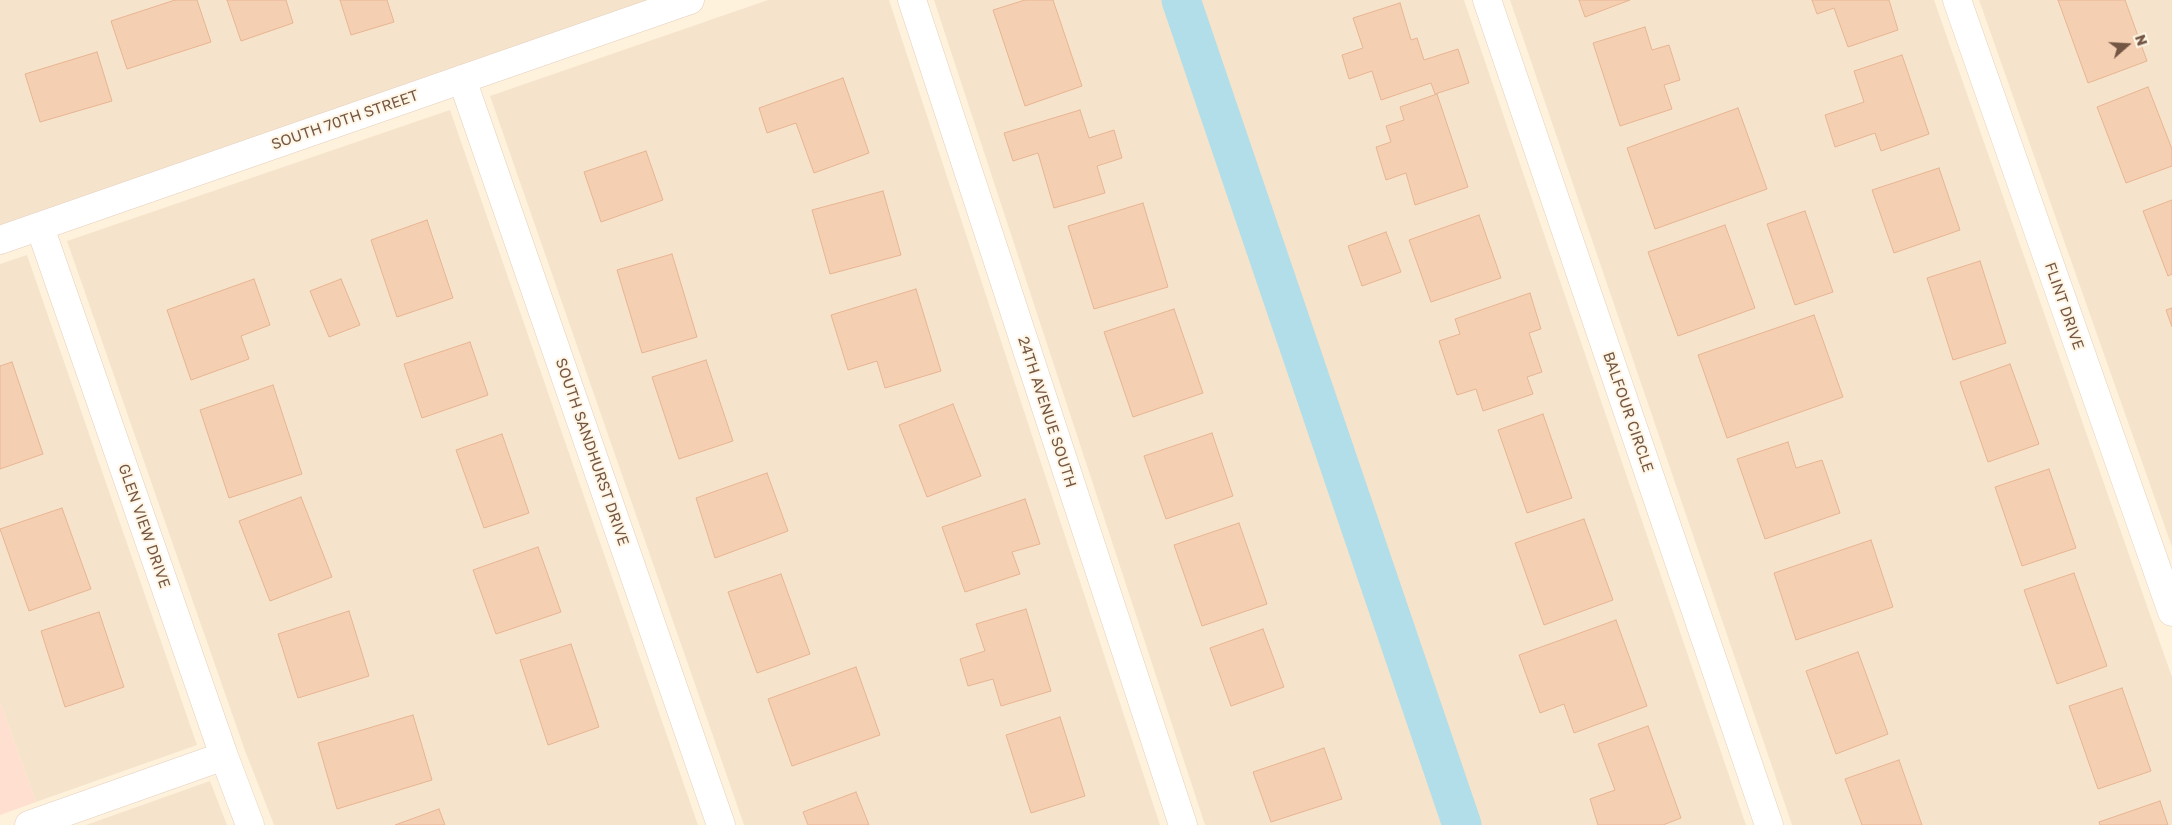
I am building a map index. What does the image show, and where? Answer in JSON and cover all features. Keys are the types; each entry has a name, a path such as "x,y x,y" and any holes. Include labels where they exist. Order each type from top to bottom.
{"street":[{"name":"SOUTH 70TH STREET","path":"0,240 690,0"},
{"name":"24TH AVENUE SOUTH","path":"912,0 1183,825"},
{"name":"BALFOUR CIRCLE","path":"1487,0 1769,825"},
{"name":"FLINT DRIVE","path":"1957,0 2172,612"},
{"name":"SOUTH SANDHURST DRIVE","path":"462,79 721,825"},
{"name":"GLEN VIEW DRIVE","path":"40,227 224,756 250,825"},
{"path":"29,825 224,756"}],"shaded area":[{"path":"0,0 690,0 0,240"},
{"path":"768,0 889,0 1160,825 744,825 490,96"},
{"path":"934,0 1464,0 1746,825 1205,825"},
{"path":"1510,0 1934,0 2172,677 2172,825 1792,825"},
{"path":"1979,0 2172,0 2172,547"},
{"path":"450,110 698,825 274,825 244,748 67,241"},
{"path":"27,255 197,745 36,802 0,702 0,264"},
{"path":"0,702 36,802 0,815"},
{"path":"210,781 227,825 86,825"}],"building":[{"path":"175,0 197,0 211,42 127,69 111,21"},
{"path":"227,0 286,0 293,23 241,41"},
{"path":"340,0 387,0 394,22 351,35"},
{"path":"1025,0 1053,0 1082,86 1025,106 993,10"},
{"path":"1579,0 1630,0 1585,17"},
{"path":"1812,0 1889,0 1898,30 1848,47 1834,8 1817,14"},
{"path":"2058,0 2125,0 2147,61 2088,83"},
{"path":"1400,3 1411,40 1417,38 1424,60 1458,49 1469,83 1435,94 1431,83 1381,100 1372,71 1349,79 1342,55 1363,48 1353,18"},
{"path":"1645,27 1652,50 1669,45 1680,80 1664,85 1672,109 1620,126 1593,43"},
{"path":"97,52 112,101 40,122 25,74"},
{"path":"1902,55 1929,134 1881,151 1875,133 1835,147 1825,115 1864,102 1854,71"},
{"path":"843,78 869,153 814,173 796,123 767,133 759,108"},
{"path":"2148,87 2172,149 2172,166 2126,183 2097,107"},
{"path":"1437,94 1468,187 1415,205 1406,173 1386,180 1376,147 1391,142 1386,126 1404,120 1400,107"},
{"path":"1738,108 1767,189 1655,229 1627,148"},
{"path":"1080,110 1089,138 1114,130 1122,158 1097,166 1105,193 1054,208 1038,153 1013,161 1004,133"},
{"path":"646,151 663,200 601,222 584,172"},
{"path":"1939,168 1960,230 1894,253 1872,190"},
{"path":"883,191 901,255 830,274 812,210"},
{"path":"2172,200 2172,274 2168,276 2143,211"},
{"path":"1143,203 1168,287 1094,309 1068,226"},
{"path":"1805,211 1833,292 1795,305 1767,224"},
{"path":"1479,215 1501,278 1431,302 1409,240"},
{"path":"427,220 453,298 397,317 371,240"},
{"path":"1725,225 1755,308 1678,336 1648,252"},
{"path":"1386,232 1401,272 1362,286 1348,246"},
{"path":"672,254 697,337 642,353 617,270"},
{"path":"1980,261 2006,343 1953,360 1927,278"},
{"path":"254,279 270,325 241,336 249,359 191,380 167,310"},
{"path":"341,279 360,325 329,337 310,291"},
{"path":"916,289 941,371 885,388 877,361 848,370 831,315"},
{"path":"1530,293 1541,329 1529,333 1542,372 1527,377 1533,394 1483,411 1476,389 1457,395 1439,341 1460,334 1455,319"},
{"path":"2172,308 2172,327 2166,310"},
{"path":"1174,309 1203,393 1133,417 1104,332"},
{"path":"1814,315 1843,397 1727,438 1698,355"},
{"path":"470,342 488,395 422,418 404,364"},
{"path":"706,360 733,441 679,459 652,377"},
{"path":"12,362 43,454 0,469 0,366"},
{"path":"2010,364 2039,444 1988,462 1960,382"},
{"path":"273,385 302,474 229,498 200,410"},
{"path":"953,404 981,476 927,497 899,425"},
{"path":"1543,414 1572,498 1527,513 1498,430"},
{"path":"1212,433 1233,496 1166,519 1144,456"},
{"path":"502,434 529,513 484,528 456,450"},
{"path":"1788,442 1796,468 1822,460 1840,513 1765,539 1737,459"},
{"path":"2049,469 2076,548 2022,566 1995,487"},
{"path":"767,473 788,531 715,558 696,498"},
{"path":"301,497 332,577 270,601 239,521"},
{"path":"1025,499 1040,544 1012,552 1020,574 965,592 942,527"},
{"path":"62,508 91,589 29,611 0,529"},
{"path":"1584,519 1613,600 1544,625 1515,543"},
{"path":"1239,523 1267,604 1202,626 1174,545"},
{"path":"1871,540 1893,607 1796,640 1774,573"},
{"path":"538,547 561,612 496,634 473,570"},
{"path":"2074,573 2107,666 2057,684 2024,590"},
{"path":"781,574 810,654 757,673 728,592"},
{"path":"1026,609 1051,691 1001,706 993,679 968,686 960,659 985,651 976,624"},
{"path":"349,611 369,676 298,698 278,634"},
{"path":"99,612 124,687 65,707 41,631"},
{"path":"1616,620 1647,706 1574,733 1564,704 1540,713 1519,655"},
{"path":"1263,629 1284,687 1231,706 1210,648"},
{"path":"571,644 599,727 548,745 520,660"},
{"path":"1858,652 1888,734 1836,754 1806,671"},
{"path":"856,667 880,735 792,766 768,699"},
{"path":"2122,688 2151,771 2098,789 2069,706"},
{"path":"413,715 432,780 337,809 318,743"},
{"path":"1060,717 1085,796 1031,813 1006,735"},
{"path":"1648,726 1681,818 1663,825 1598,825 1590,799 1615,790 1598,744"},
{"path":"1324,748 1342,799 1271,822 1253,772"},
{"path":"1899,760 1922,825 1862,825 1845,779"},
{"path":"856,792 869,825 808,825 803,812"},
{"path":"2160,801 2168,825 2100,825 2099,822"},
{"path":"439,809 445,825 395,825"}],"waterway":[{"path":"1181,0 1462,825"}]}
